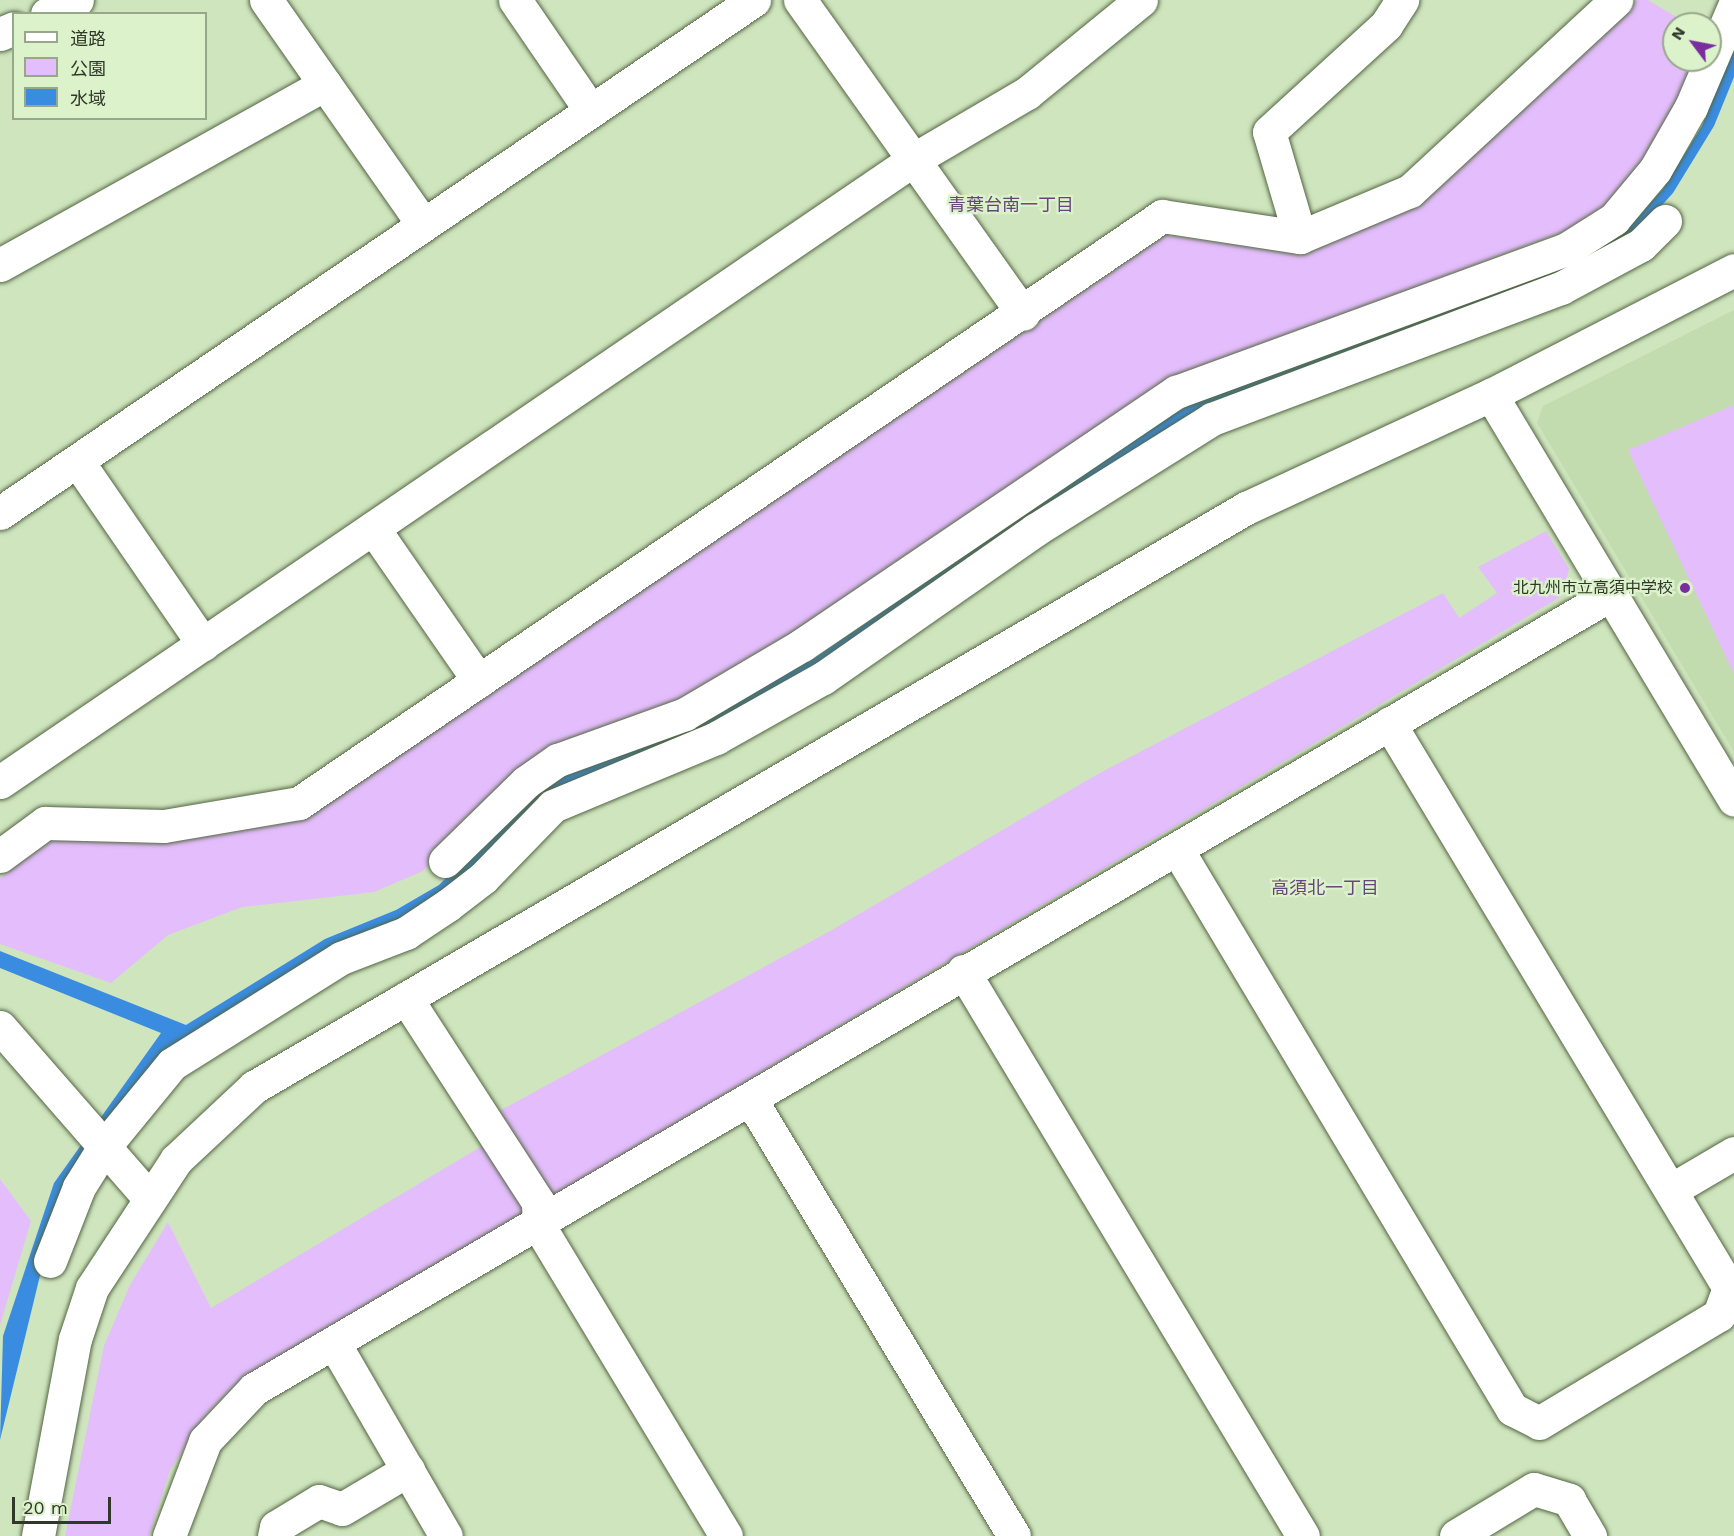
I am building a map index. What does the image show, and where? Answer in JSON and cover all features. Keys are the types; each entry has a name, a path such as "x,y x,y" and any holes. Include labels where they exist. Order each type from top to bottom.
{"street":[{"path":"50,12 77,0"},
{"path":"266,0 423,224"},
{"path":"515,0 589,108"},
{"path":"0,513 78,462 589,108 754,0"},
{"path":"800,0 1023,314"},
{"path":"0,782 913,160 1027,93 1141,0"},
{"path":"1300,237 1269,132 1386,25 1402,0"},
{"path":"0,856 45,824 165,826 299,803 1023,314 1162,216 1300,237 1410,190 1616,0"},
{"path":"445,861 526,782 558,760 685,714 802,645 1176,392 1565,250 1614,219 1655,170 1691,107 1734,6"},
{"path":"0,265 325,84"},
{"path":"50,1261 79,1187 104,1147 172,1064 341,958 406,933 448,905 566,797 716,738 823,678 1035,530 1212,419 1561,288 1641,245 1665,220"},
{"path":"38,1536 78,1329 92,1288 176,1160 254,1087 1246,508 1491,395 1734,270"},
{"path":"1491,395 1734,800"},
{"path":"78,462 202,644"},
{"path":"373,528 479,681"},
{"path":"169,1536 205,1441 254,1389 539,1226 963,971 1177,849 1611,594"},
{"path":"1177,849 1512,1409 1539,1423 1719,1315 1730,1288 1389,723"},
{"path":"963,971 1303,1536"},
{"path":"406,998 538,1202 539,1226 726,1536"},
{"path":"0,1027 149,1198"},
{"path":"751,1100 1014,1536"},
{"path":"1671,1190 1734,1153"},
{"path":"334,1343 446,1536"},
{"path":"274,1536 276,1527 319,1501 342,1509 408,1470"},
{"path":"1456,1536 1534,1489 1569,1500 1590,1536"}],"shaded area":[{"name":"北九州市立高須中学校","path":"1734,310 1734,752 1537,423 1543,406"}],"green space":[{"path":"1637,0 1648,0 1668,12 1662,12 1662,72 1694,72 1675,115 1606,210 1565,231 1193,371 697,697 522,773 423,871 374,892 242,907 168,935 111,983 0,944 0,878 51,838 310,815 1166,235 1305,254 1416,204"},
{"path":"1734,405 1734,674 1628,450"},
{"path":"1546,531 1569,569 1562,596 545,1201 492,1115 832,930 1098,774 1443,593 1459,618 1497,593 1478,567"},
{"path":"487,1143 529,1213 235,1385 206,1414 170,1470 149,1536 65,1536 104,1346 130,1285 168,1222 211,1308"},
{"path":"0,1179 31,1221 0,1325"}],"water":[{"path":"1734,47 1734,77 1714,126 1673,193 1630,240 1606,254 1371,345 679,743 457,886 184,1040 46,1251 0,1440 3,1336 54,1183 161,1033 0,968 0,951 186,1025 325,939 396,910 439,885 533,791 563,771 734,702 815,658 1163,420 1202,398 1623,233 1663,189 1702,126"}],"place":[{"name":"北九州市立高須中学校","path":"1685,588"}],"district":[{"name":"青葉台南一丁目","path":"1011,205"},
{"name":"高須北一丁目","path":"1325,888"}]}
